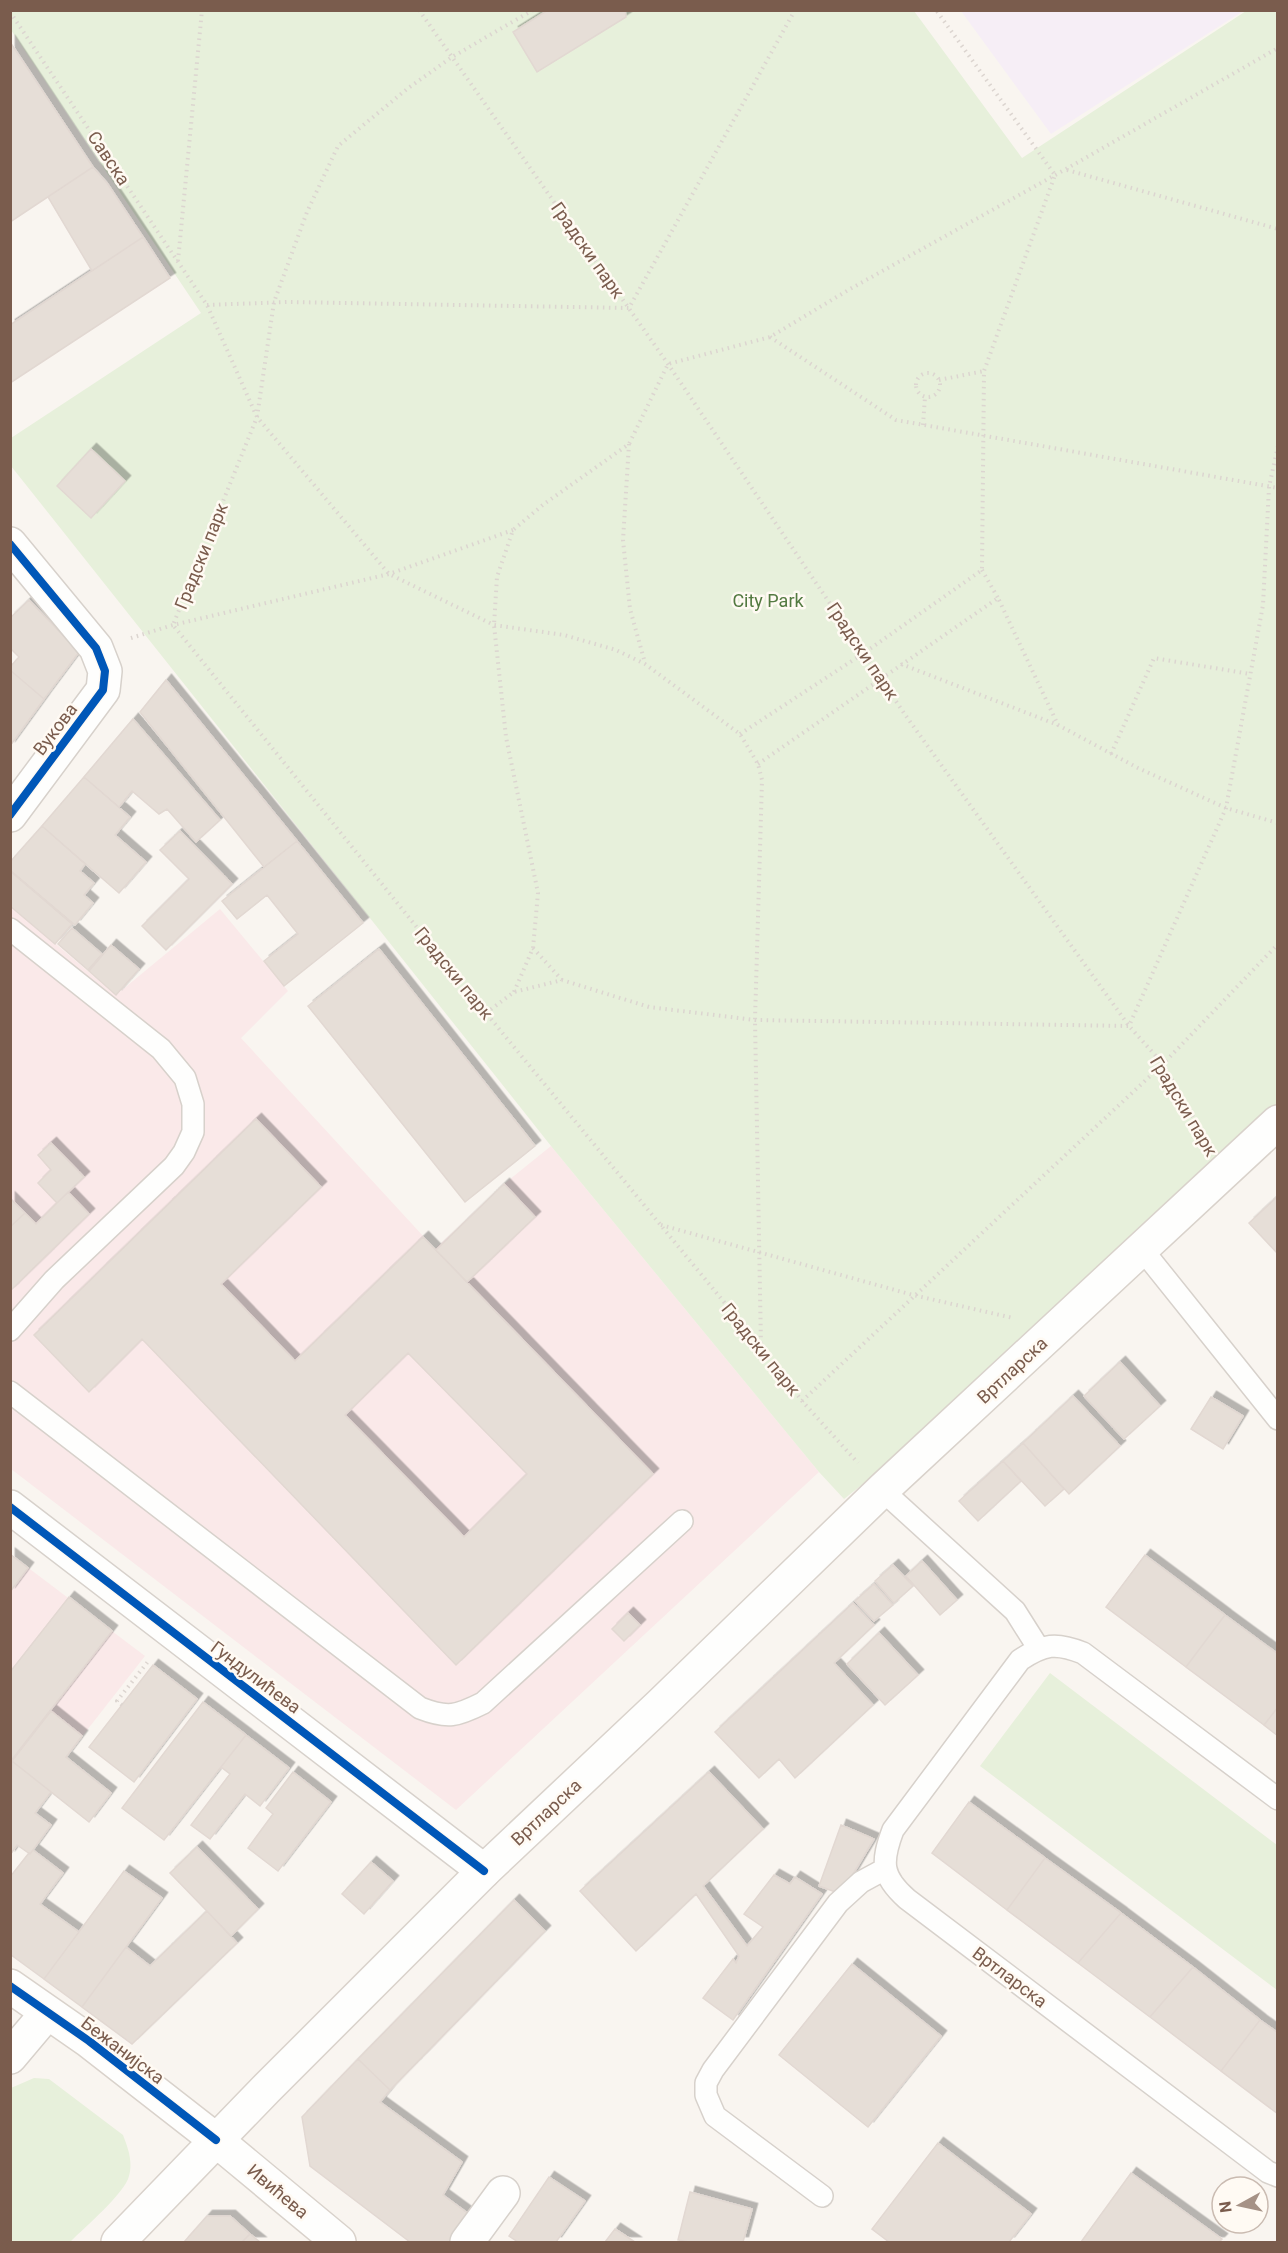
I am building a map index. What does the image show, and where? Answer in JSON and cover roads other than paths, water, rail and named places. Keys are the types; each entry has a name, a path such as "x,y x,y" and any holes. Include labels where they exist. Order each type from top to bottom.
{"main road":[{"name":"Вукова","path":"10,544 96,648 105,671 103,690 10,815"},
{"name":"Вртларска","path":"118,2242 216,2140 484,1871 882,1490 1278,1122"},
{"name":"Гундулићева","path":"10,1507 484,1871"},
{"name":"Бежанијска","path":"10,1986 89,2041 216,2140"},
{"path":"10,2057 47,2013"},
{"name":"Ивићева","path":"216,2140 339,2242"},
{"path":"467,2242 503,2193"}],"lane":[{"path":"10,929 160,1049 185,1078 193,1104 193,1132 184,1152 174,1166 54,1280 10,1330"},
{"path":"1141,1248 1278,1419"},
{"path":"10,1392 420,1708 438,1715 459,1715 483,1703 682,1521"},
{"path":"882,1490 1015,1611 1039,1649"},
{"path":"822,2196 716,2116 706,2095 706,2083 713,2070 838,1903 861,1882 885,1869 885,1852 893,1830 1020,1660 1050,1645 1066,1646 1083,1653 1278,1799"},
{"name":"Вртларска","path":"885,1869 893,1887 908,1899 1268,2172 1278,2176"}],"park label":[{"name":"City Park","path":"768,600"}]}
